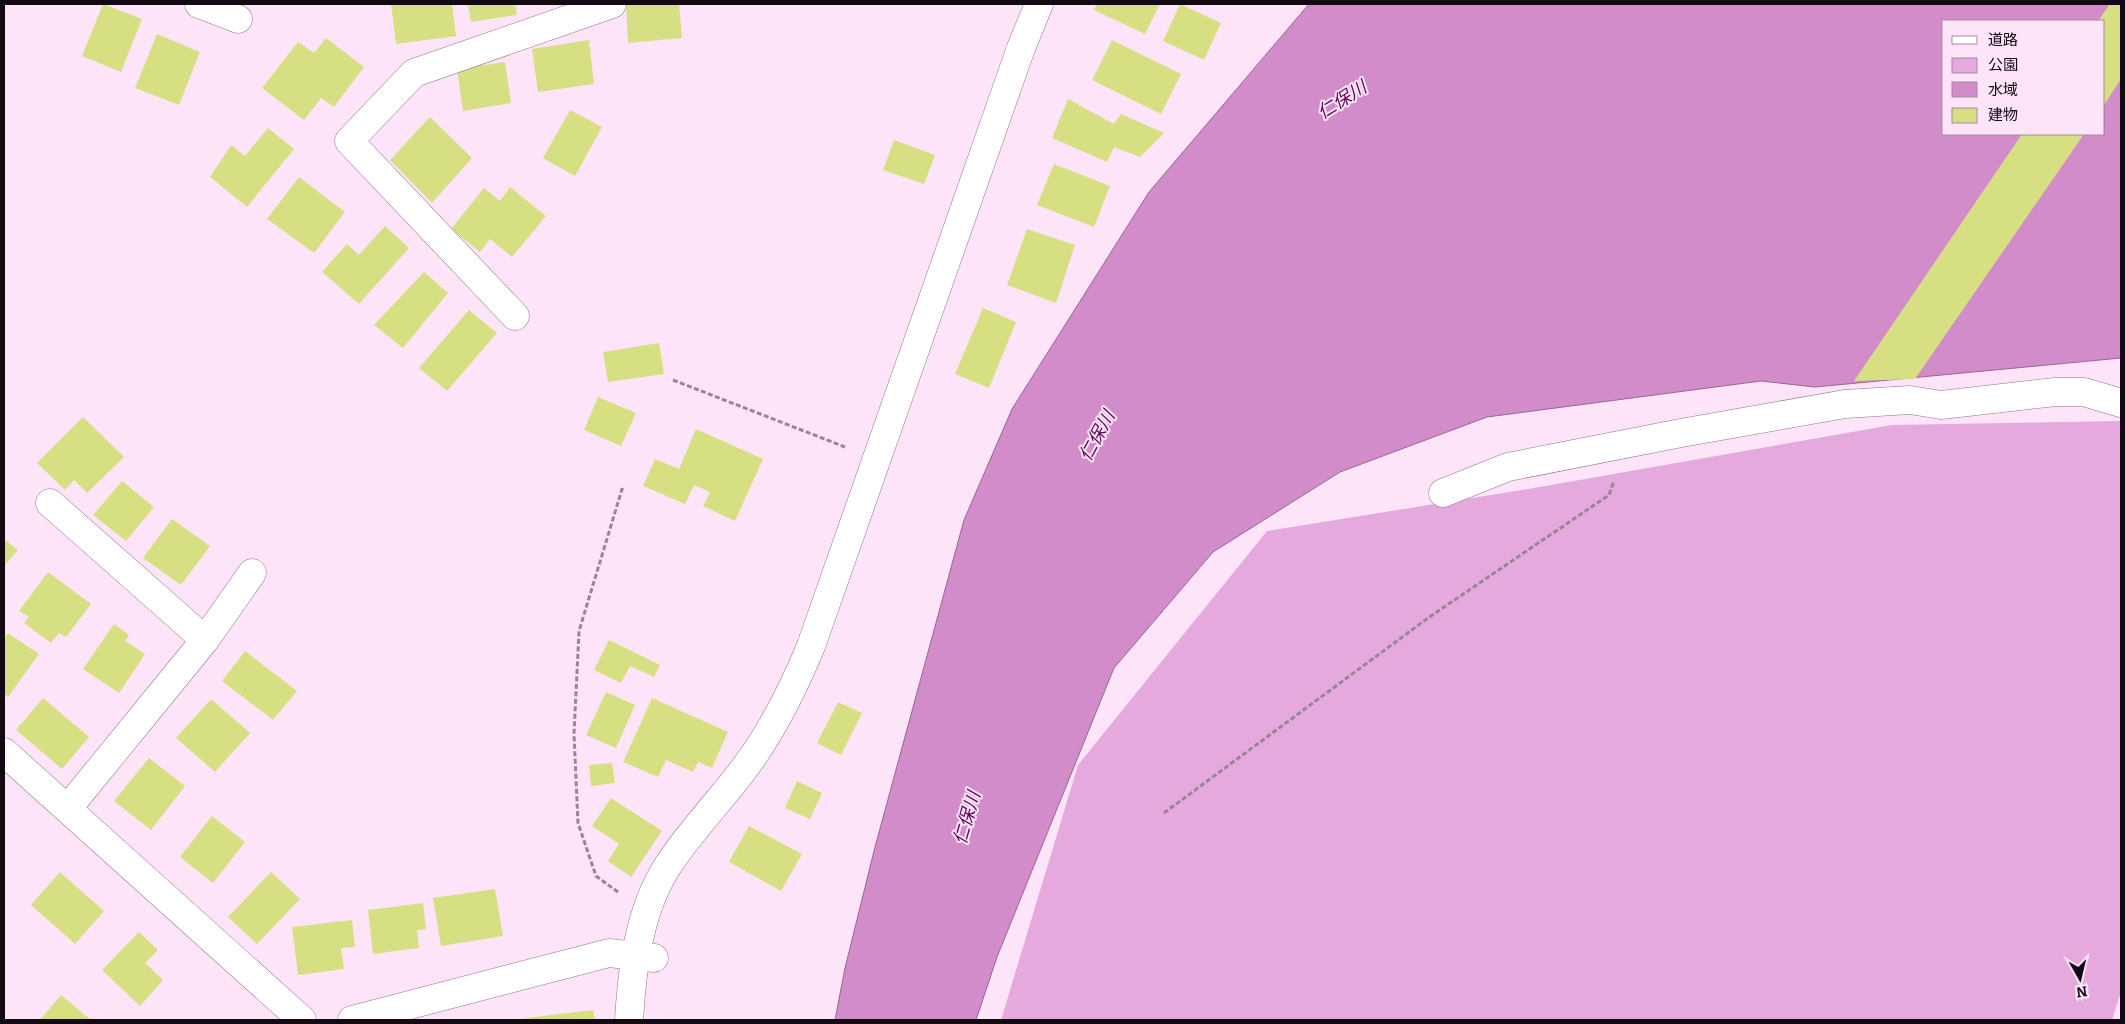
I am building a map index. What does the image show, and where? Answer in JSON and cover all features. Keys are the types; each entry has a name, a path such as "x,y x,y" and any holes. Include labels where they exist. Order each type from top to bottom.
{"street":[{"path":"198,4 238,20"},
{"path":"515,316 349,141 414,73 612,4"},
{"path":"629,1020 646,957 646,912 667,867 749,762 793,690 811,646 878,460 1021,48 1039,4"},
{"path":"1443,493 1508,468 1681,433 1845,404 1910,400 1942,405 2055,392 2084,392 2121,402"},
{"path":"50,503 204,640"},
{"path":"68,808 204,640 252,573"},
{"path":"4,752 302,1020"},
{"path":"352,1020 609,953 646,957"}],"path":[{"path":"673,380 878,460"},
{"path":"1164,813 1428,618 1609,494 1615,478"},
{"path":"623,486 579,630 574,734 578,823 596,876 646,912"}],"green space":[{"path":"2121,421 2121,992 2112,1020 1001,1020 1078,765 1267,531 1522,490 1892,425"}],"water":[{"name":"仁保川","path":"1309,4 2121,4 2121,358 1815,387 1761,381 1487,417 1340,472 1213,552 1114,668 997,957 976,1020 835,1020 845,968 875,847 964,520 1012,409 1149,192"}],"building":[{"path":"103,4 142,19 121,72 82,56"},
{"path":"391,4 452,4 456,36 396,44"},
{"path":"468,4 515,4 517,15 471,22"},
{"path":"626,4 679,4 682,38 628,43"},
{"path":"1097,4 1160,4 1145,34 1094,10"},
{"path":"1180,4 1221,23 1204,60 1163,41"},
{"path":"2110,4 2121,4 2121,79 2105,103 2105,20 2099,20"},
{"path":"157,34 200,52 179,105 135,88"},
{"path":"326,38 364,67 334,107 321,98 304,120 262,88 298,42 314,53"},
{"path":"589,40 594,84 538,92 532,49"},
{"path":"1112,40 1181,74 1161,114 1092,80"},
{"path":"505,62 511,103 463,111 457,69"},
{"path":"1068,99 1114,124 1121,114 1164,133 1140,157 1114,147 1107,162 1052,138"},
{"path":"570,110 602,127 575,176 543,158"},
{"path":"430,117 472,158 432,203 390,160"},
{"path":"268,128 294,149 247,207 210,177 231,145 245,156"},
{"path":"2021,135 2083,135 1915,379 1854,381"},
{"path":"894,140 935,155 924,184 883,170"},
{"path":"1054,164 1110,186 1094,227 1037,205"},
{"path":"299,177 345,212 314,253 267,219"},
{"path":"510,187 546,216 512,257 490,239 480,252 451,229 484,188 500,201"},
{"path":"385,226 409,248 359,304 322,272 347,244 359,255"},
{"path":"1027,229 1075,245 1056,303 1007,285"},
{"path":"424,272 448,293 403,348 374,325"},
{"path":"983,308 1016,322 989,388 955,374"},
{"path":"469,310 497,333 447,391 419,368"},
{"path":"659,343 664,374 608,382 603,352"},
{"path":"598,397 636,413 621,446 584,430"},
{"path":"83,417 124,457 87,493 74,480 65,490 37,463"},
{"path":"696,429 763,459 735,521 703,506 710,492 694,485 685,504 643,486 655,459 679,469"},
{"path":"122,481 154,507 126,541 93,515"},
{"path":"172,519 210,546 181,585 143,558"},
{"path":"4,539 18,550 4,566"},
{"path":"48,572 91,604 66,637 59,633 51,643 24,623 29,617 19,611"},
{"path":"114,624 129,635 125,641 145,654 119,693 83,669"},
{"path":"8,633 39,654 8,697 4,694 4,639"},
{"path":"609,640 660,665 654,677 630,666 621,683 594,670"},
{"path":"245,651 297,691 273,720 222,681"},
{"path":"606,692 635,705 616,748 586,735"},
{"path":"43,698 89,737 62,769 16,730"},
{"path":"652,698 728,732 712,768 698,762 693,772 666,760 658,777 623,762"},
{"path":"211,699 250,733 215,772 176,738"},
{"path":"838,702 862,713 841,755 817,743"},
{"path":"149,758 185,786 151,830 114,801"},
{"path":"612,763 615,783 591,786 589,765"},
{"path":"797,781 822,793 810,819 785,808"},
{"path":"611,798 662,831 631,877 608,861 619,844 592,826"},
{"path":"212,816 245,842 213,883 180,857"},
{"path":"749,826 802,854 781,891 729,862"},
{"path":"60,872 104,911 75,944 31,905"},
{"path":"271,872 300,899 257,944 228,917"},
{"path":"495,889 503,936 441,946 433,898"},
{"path":"423,903 426,929 417,930 419,948 373,954 368,910"},
{"path":"352,920 355,947 341,948 344,969 298,975 292,927"},
{"path":"139,932 158,950 145,963 163,980 140,1006 102,970"},
{"path":"61,995 91,1020 40,1020"},
{"path":"593,1010 595,1020 527,1020 526,1018"}]}
